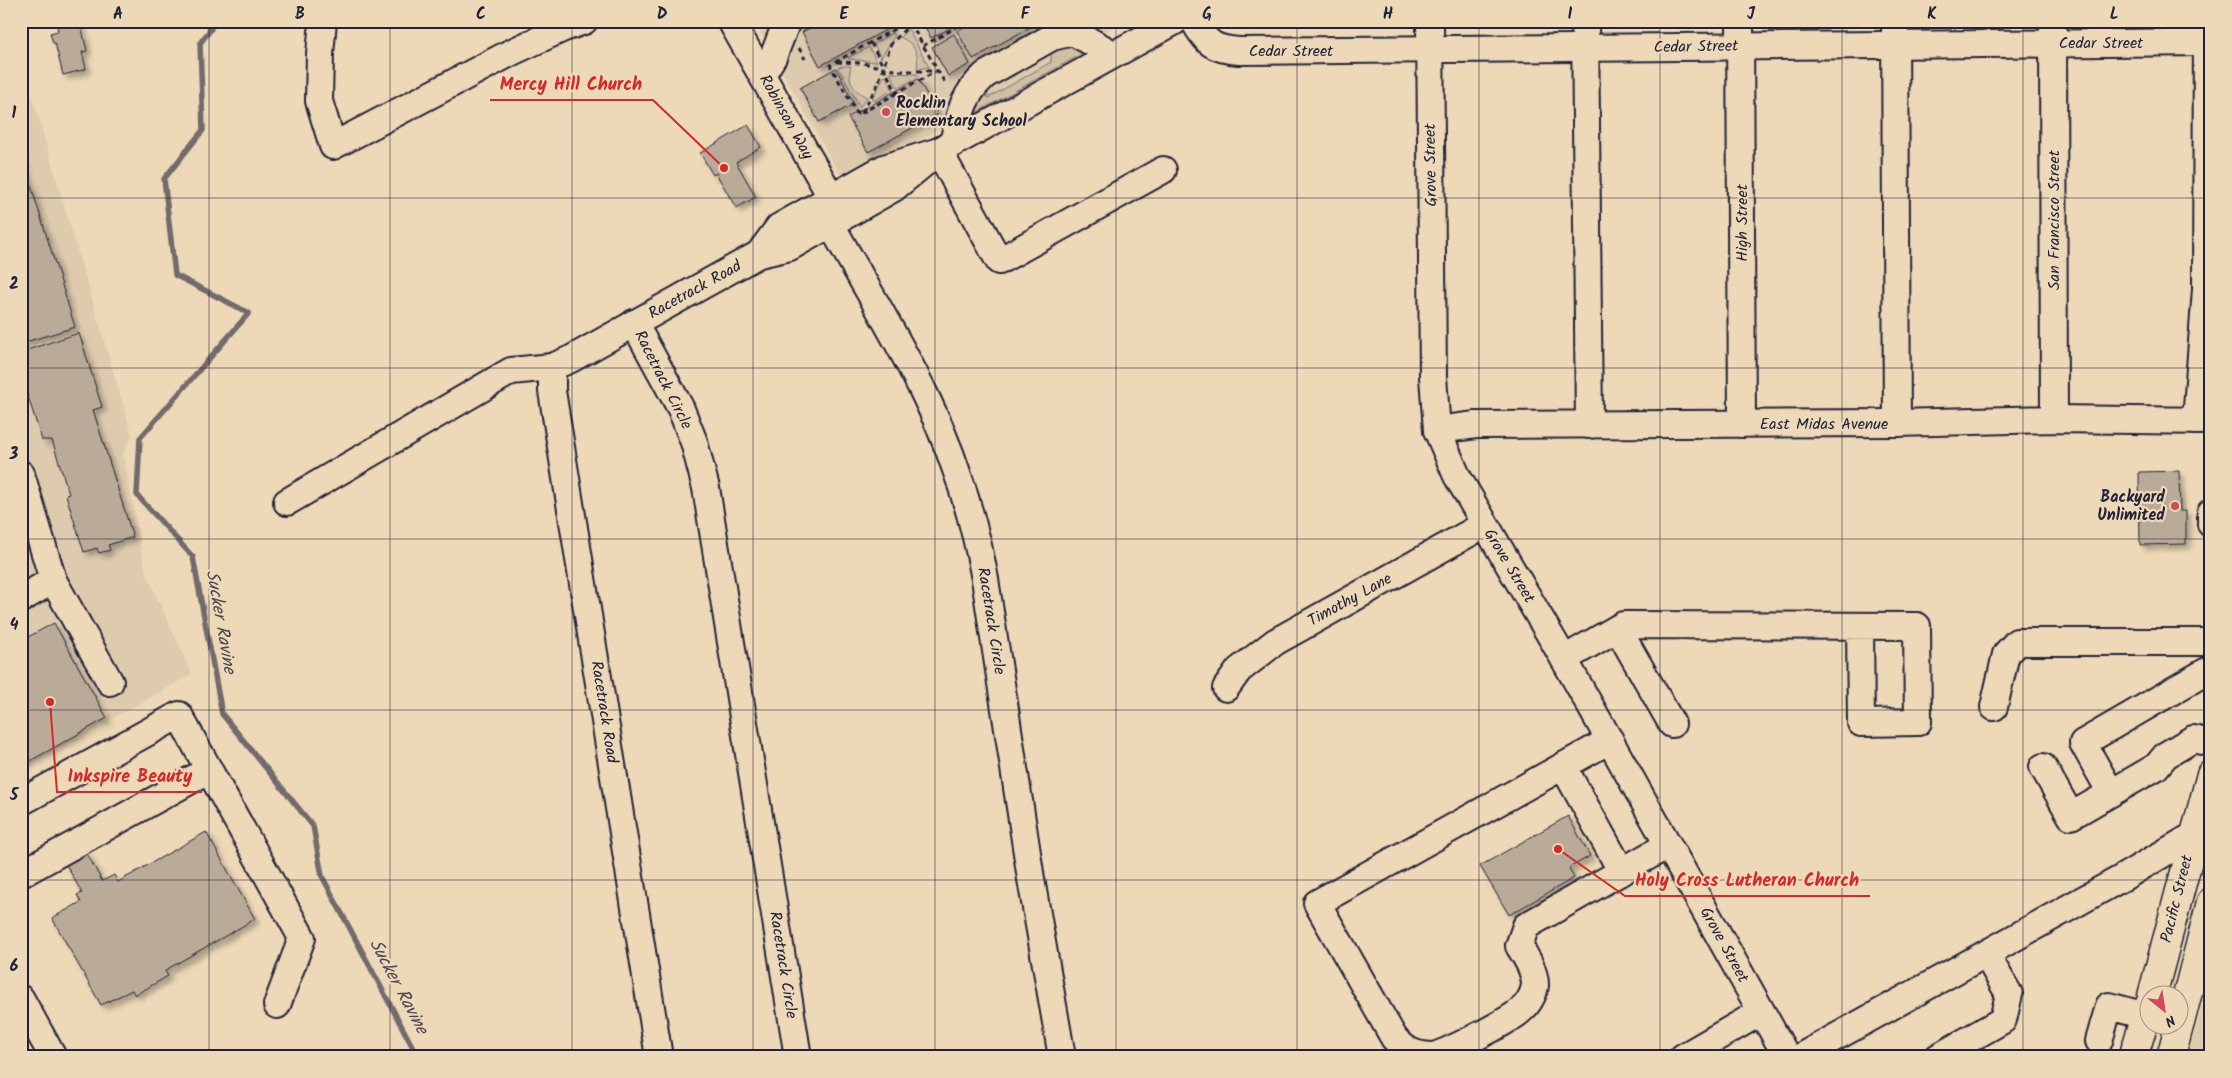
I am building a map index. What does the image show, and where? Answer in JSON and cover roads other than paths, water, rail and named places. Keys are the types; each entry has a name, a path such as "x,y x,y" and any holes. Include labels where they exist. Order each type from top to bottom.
{"main road":[{"name":"Pacific Street","path":"2154,986 2193,836 2207,802 2211,774"},
{"name":"Pacific Street","path":"2190,989 2207,934 2211,902"},
{"path":"2164,986 2188,940 2207,934"},
{"name":"Pacific Street","path":"2134,1057 2140,1036"},
{"name":"Pacific Street","path":"2171,1057 2176,1036"}],"street":[{"path":"323,21 319,101 332,146 512,52 584,21"},
{"name":"Robinson Way","path":"731,21 828,193 828,213"},
{"path":"762,75 773,57 787,21"},
{"name":"Racetrack Road","path":"288,502 511,371 552,367 571,359 759,254 790,247 828,213 894,188 946,147 1175,21"},
{"name":"Cedar Street","path":"1194,21 1208,42 1216,48 1227,50 1586,48 1741,34 2053,32 2208,35"},
{"name":"Grove Street","path":"1430,21 1433,377 1437,430 1457,476 1484,525 1564,659 1787,1057"},
{"path":"1586,21 1589,425"},
{"path":"1113,54 1073,32 1052,37 985,75 979,81 964,99 946,147 999,260 1162,170"},
{"name":"San Francisco Street","path":"2053,32 2054,419"},
{"path":"1895,33 1897,424"},
{"name":"High Street","path":"1741,34 1742,424"},
{"path":"2203,421 2208,211 2208,35"},
{"name":"Racetrack Circle","path":"828,213 925,394 959,474 976,534 1030,879 1062,1057"},
{"name":"Racetrack Circle","path":"634,323 681,409 694,442 706,488 798,1057"},
{"name":"Racetrack Road","path":"552,367 552,391 659,1057"},
{"name":"East Midas Avenue","path":"1437,430 1476,425 1897,424 2054,419 2203,421"},
{"path":"21,474 53,580 110,682"},
{"path":"2211,512 2211,524"},
{"name":"Timothy Lane","path":"1226,688 1239,670 1275,642 1484,525"},
{"path":"21,598 53,580"},
{"path":"1564,659 1623,625 1860,626"},
{"path":"1618,628 1672,724"},
{"path":"1994,707 2006,654 2017,642 2211,642"},
{"path":"2112,793 2083,743 2207,672 2211,672"},
{"path":"21,802 178,715 302,938 277,1005"},
{"path":"2043,766 2071,816 2156,767 2166,755 2193,739 2211,743"},
{"path":"1610,740 1317,903 1394,1038 1404,1050 1420,1055 1433,1056 1449,1051 1520,1012 1530,1001 1535,986 1533,972 1519,946 1526,926 1668,846"},
{"path":"1563,766 1622,872"},
{"path":"21,874 209,770"},
{"path":"1800,1057 2122,878 2193,836"},
{"path":"1938,1057 2003,1020 2009,994 1986,954"},
{"path":"21,999 53,1057"},
{"path":"2099,1041 2109,1006 2140,1004"},
{"path":"1683,1057 1761,1012"}],"waterway":[{"name":"Sucker Ravine","path":"207,21 211,29 200,43 203,130 164,179 175,275 249,313 140,438 137,495 193,557 222,714 313,826 322,876 418,1057"}],"place":[{"name":"Rocklin Elementary School","path":"886,112"},
{"name":"Mercy Hill Church","path":"724,168"},
{"name":"Backyard Unlimited","path":"2175,506"},
{"name":"Inkspire Beauty","path":"50,702"},
{"name":"Holy Cross Lutheran Church","path":"1558,849"}]}
